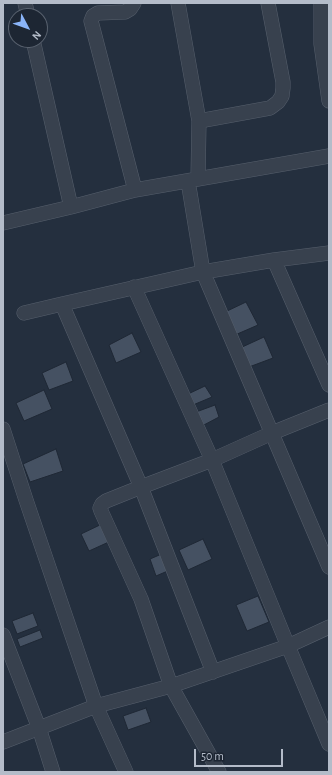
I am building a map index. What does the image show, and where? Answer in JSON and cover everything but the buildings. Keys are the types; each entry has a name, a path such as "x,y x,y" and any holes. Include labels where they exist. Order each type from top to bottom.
{"street":[{"path":"134,3 130,9 125,12 98,13 93,16 91,21 135,190"},
{"path":"178,3 199,121 193,180 203,272 329,567"},
{"path":"199,121 270,108 278,102 282,96 283,82 268,3"},
{"path":"321,3 321,44 329,101"},
{"path":"35,48 71,207"},
{"path":"3,223 135,190 329,156"},
{"path":"24,313 203,272 274,260 329,253"},
{"path":"274,260 329,386"},
{"path":"134,287 212,460 288,646 323,714 329,744"},
{"path":"62,304 141,487 213,672"},
{"path":"219,772 171,686 141,599 100,508 106,501 212,460 272,433 329,410"},
{"path":"3,429 96,706 126,772"},
{"path":"3,742 96,706 171,686 288,646 329,626"},
{"path":"3,636 39,728 54,772"}]}
